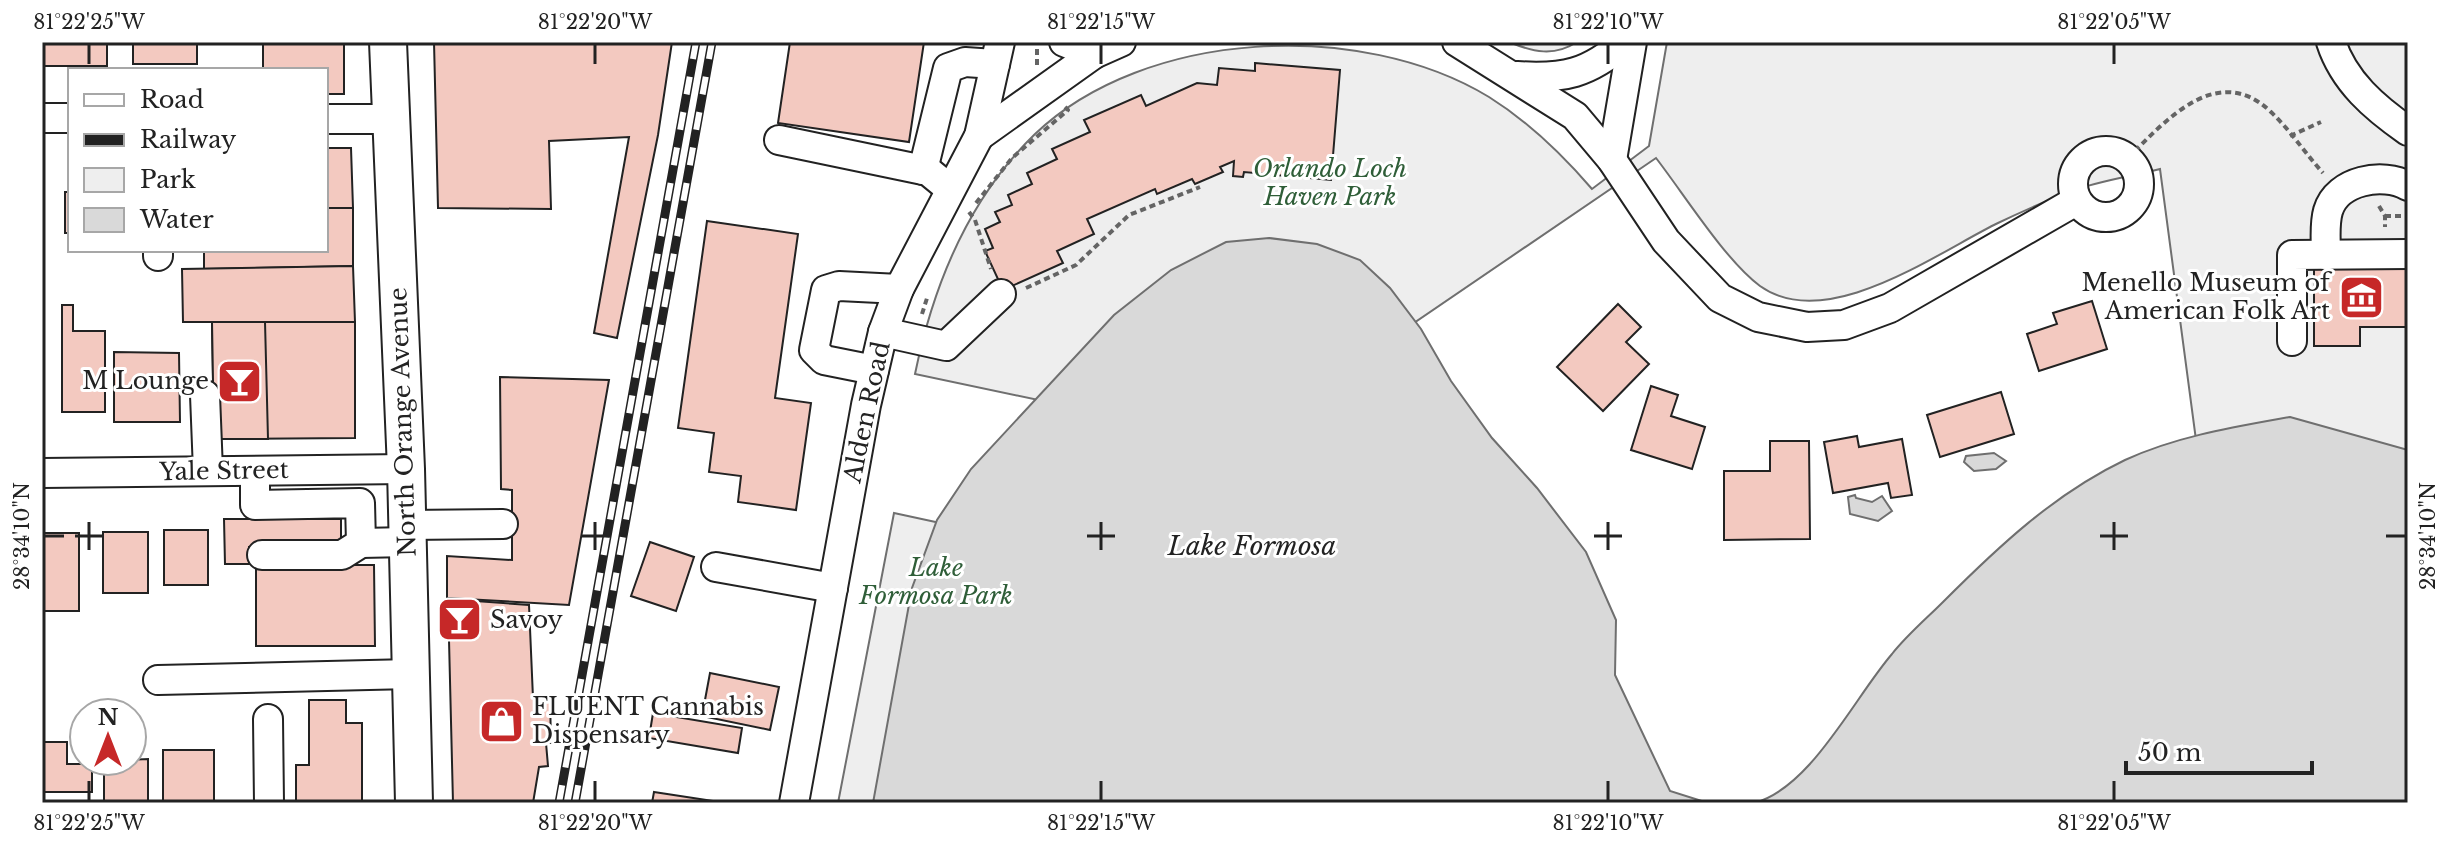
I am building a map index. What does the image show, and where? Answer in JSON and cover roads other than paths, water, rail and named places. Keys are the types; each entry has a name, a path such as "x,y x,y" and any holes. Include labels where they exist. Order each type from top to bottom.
{"main road":[{"name":"North Orange Avenue","path":"388,42 406,469 414,803"}],"street":[{"path":"979,136 1094,54 1121,42"},
{"path":"1457,42 1516,76 1575,116 1612,160 1666,241 1720,298 1758,317 1807,327 1844,325 1890,308 2076,201"},
{"path":"1516,76 1558,78 1581,72 1625,42"},
{"path":"1612,160 1632,42"},
{"path":"2331,42 2348,76 2372,106 2408,131"},
{"path":"1050,43 1094,54"},
{"path":"923,170 948,68 955,63 998,53"},
{"name":"Alden Road","path":"794,803 883,332 899,289 979,136 998,53"},
{"path":"42,118 68,118"},
{"path":"328,119 391,119"},
{"path":"779,140 923,170 950,189"},
{"path":"2106,150 2128,158 2136,170 2140,184 2127,210 2114,217 2099,217 2086,211 2076,201 2072,178 2084,158 2106,150"},
{"path":"2326,255 2329,208 2351,187 2375,179 2407,183"},
{"path":"2292,341 2292,255 2397,254"},
{"path":"874,370 817,356 814,350 826,290 839,286 899,289"},
{"path":"883,332 946,346 1001,294"},
{"path":"205,395 208,471"},
{"name":"Yale Street","path":"42,473 406,469"},
{"path":"322,470 323,503"},
{"path":"255,471 255,505 360,503 361,543"},
{"path":"262,555 342,555 361,543 408,534 503,524"},
{"path":"716,567 833,588"},
{"path":"158,680 411,674"},
{"path":"268,719 269,803"}],"water":[{"name":"Lake Formosa","path":"1269,238 1317,244 1360,260 1390,288 1421,329 1451,381 1492,438 1537,488 1586,552 1616,620 1615,675 1670,791 1708,803 873,803 912,588 937,520 971,469 1114,315 1171,270 1226,242"},
{"path":"2290,417 2408,450 2408,803 1754,803 1775,794 1813,761 1904,640 1985,561 2051,505 2099,474 2145,452 2206,433"},
{"path":"1994,453 2006,461 1996,469 1974,471 1964,462 1966,456"},
{"path":"1855,495 1872,502 1882,496 1892,511 1878,521 1850,514 1848,497"}],"railway":[{"path":"559,803 696,42"},
{"path":"575,803 712,42"}],"place":[{"name":"Menello Museum of American Folk Art","path":"2361,297"},
{"name":"M Lounge","path":"240,381"},
{"name":"Savoy","path":"459,620"},
{"name":"FLUENT Cannabis Dispensary","path":"501,721"}],"park label":[{"name":"Orlando Loch Haven Park","path":"1330,183"},
{"name":"Lake Formosa Park","path":"936,582"}]}
